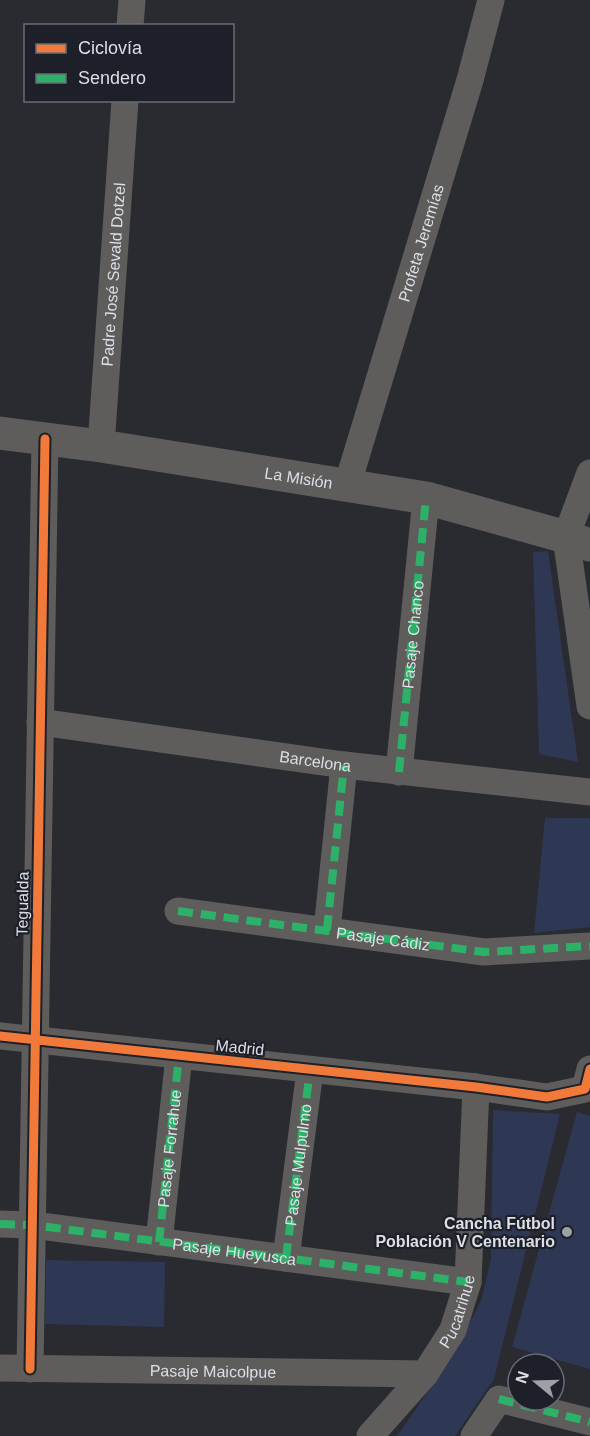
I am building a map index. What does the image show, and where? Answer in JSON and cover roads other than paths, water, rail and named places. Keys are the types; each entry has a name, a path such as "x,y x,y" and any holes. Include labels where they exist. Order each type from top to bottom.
{"street":[{"name":"Profeta Jeremías","path":"346,486 470,80 491,0"},
{"name":"Padre José Sevald Dotzel","path":"101,446 125,102"},
{"name":"La Misión","path":"0,433 101,446 426,498 578,541"},
{"name":"Tegualda","path":"30,1369 45,439"},
{"path":"590,473 578,541 590,706"},
{"name":"Pasaje Chanco","path":"399,772 426,498"},
{"name":"Barcelona","path":"40,722 344,765 590,792"},
{"path":"327,930 344,765"},
{"name":"Pasaje Cádiz","path":"178,911 484,952 590,946"},
{"name":"Madrid","path":"0,1036 476,1087 548,1097 588,1082"},
{"name":"Pasaje Forrahue","path":"159,1242 180,1056"},
{"name":"Pasaje Mulpulmo","path":"286,1258 310,1070"},
{"name":"Pucatrihue","path":"370,1436 425,1374 453,1330 468,1282 476,1087"},
{"name":"Pasaje Hueyusca","path":"0,1224 33,1225 468,1282"},
{"name":"Pasaje Maicolpue","path":"0,1368 425,1374"},
{"path":"474,1436 499,1399 590,1422"}],"place":[{"name":"Cancha Fútbol Población V Centenario","path":"567,1232"}]}
